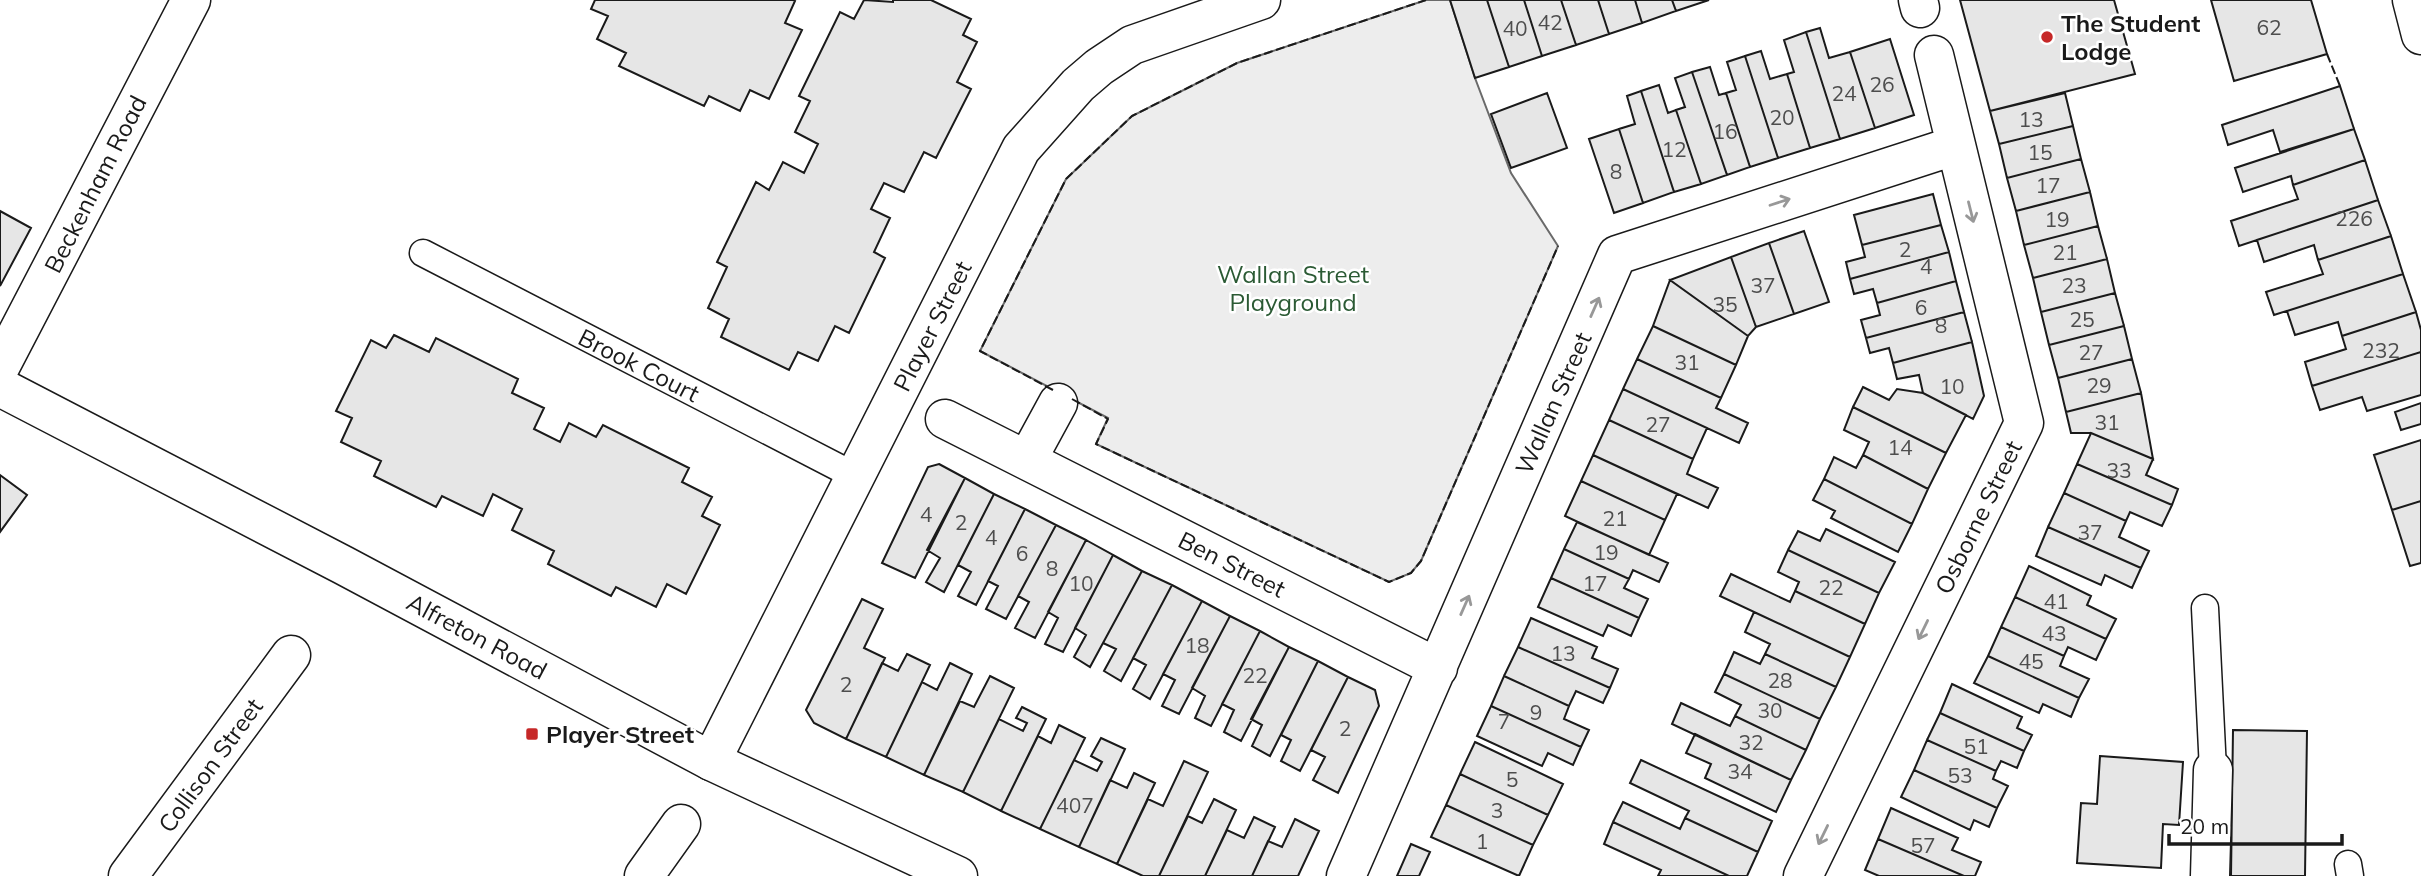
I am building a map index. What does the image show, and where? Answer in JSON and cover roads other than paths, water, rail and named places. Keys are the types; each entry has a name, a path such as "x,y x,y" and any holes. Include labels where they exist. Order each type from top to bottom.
{"street":[{"name":"Beckenham Road","path":"0,368 191,0"},
{"name":"Player Street","path":"711,761 1021,149 1078,85 1132,45 1261,0"},
{"name":"Osborne Street","path":"1803,876 2024,424 1954,146 1934,55"},
{"name":"Wallan Street","path":"1346,876 1617,255 1954,146"},
{"name":"Alfreton Road","path":"0,387 343,565 711,761 958,876"},
{"path":"1027,460 1058,403"},
{"name":"Ben Street","path":"945,419 1437,668"},
{"name":"Collison Street","path":"128,876 291,655"},
{"path":"2210,876 2213,770"},
{"path":"644,876 681,824"}],"lane":[{"name":"Brook Court","path":"423,253 855,476"},
{"path":"2205,608 2213,770"}],"place":[{"name":"The Student Lodge","path":"2047,37"},
{"name":"Player Street","path":"532,734"}],"park label":[{"name":"Wallan Street Playground","path":"1293,288"}]}
